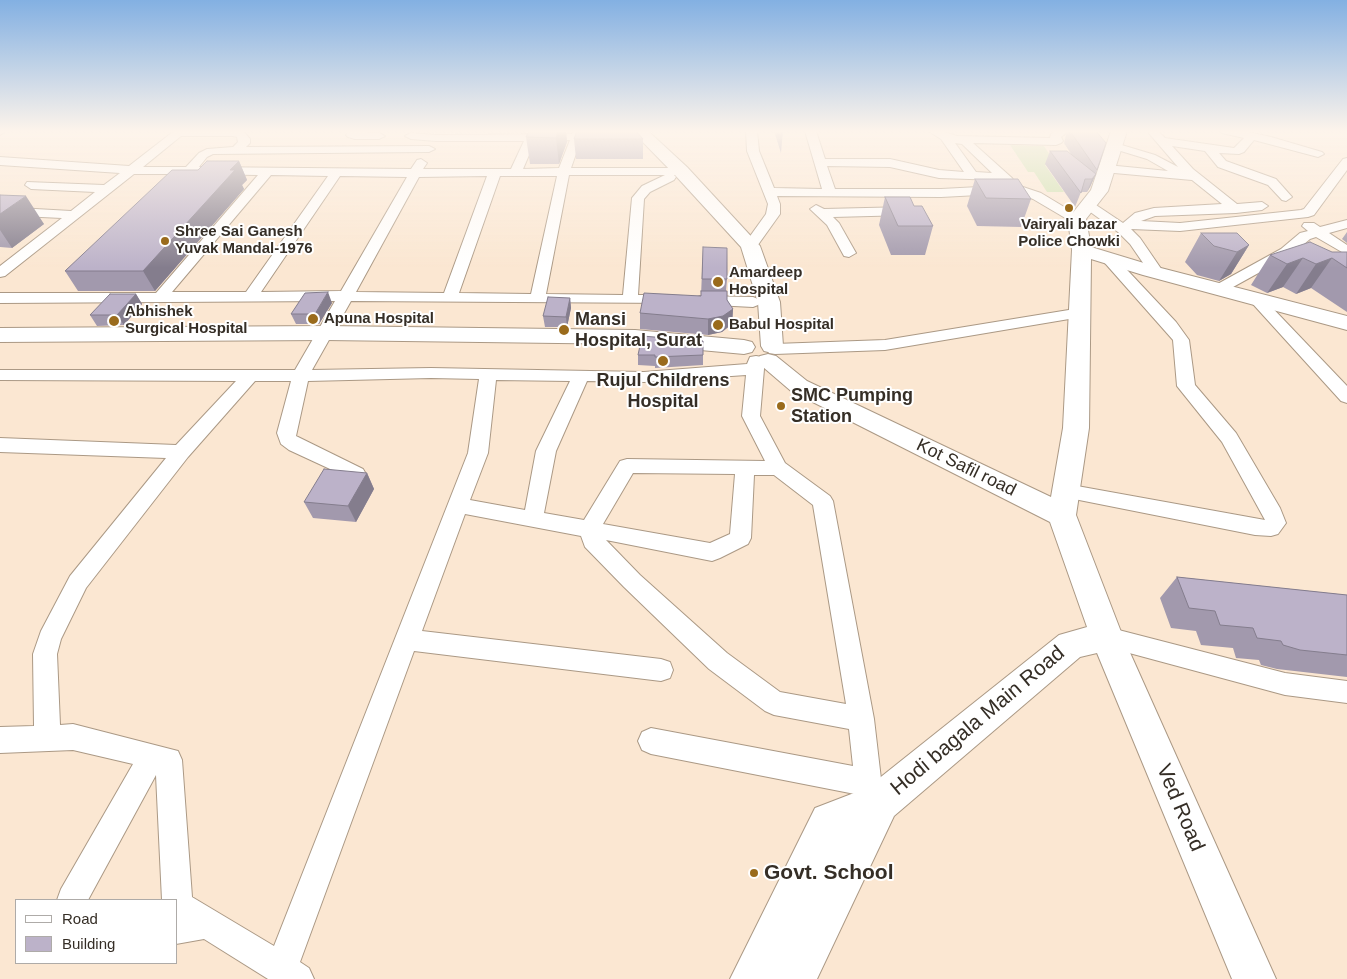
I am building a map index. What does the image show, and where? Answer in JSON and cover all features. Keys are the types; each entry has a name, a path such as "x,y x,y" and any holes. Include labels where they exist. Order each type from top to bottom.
{"main road":[{"path":"676,177 737,249 753,302 761,354"},
{"path":"677,177 750,246 769,302 761,354"},
{"path":"1064,503 1076,428 1081,313 1082,212 1099,190 1105,177"},
{"path":"1082,250 1157,273 1219,288 1347,324"},
{"path":"0,335 326,333 635,337 761,354"},
{"name":"Kot Safil road","path":"761,354 799,386 1064,503"},
{"name":"Ved Road","path":"1064,503 1107,637 1254,979"},
{"name":"Hodi bagala Main Road","path":"752,979 829,822 874,792 1071,645 1107,637"},
{"name":"Hodi bagala Main Road","path":"794,979 874,792"}],"street":[{"path":"0,273 124,177"},
{"path":"176,184 183,177"},
{"path":"160,297 264,177"},
{"path":"251,296 334,177"},
{"path":"356,474 296,445 288,439 286,433 301,375 414,177"},
{"path":"450,296 492,177"},
{"path":"538,297 563,177"},
{"path":"630,299 638,198 646,189 667,177"},
{"path":"750,246 773,214 774,204 764,177"},
{"path":"825,177 830,193"},
{"path":"921,177 930,193"},
{"path":"994,177 1004,177 1017,189"},
{"path":"1187,177 1190,177 1232,207 1256,220"},
{"path":"1257,177 1272,182 1286,197"},
{"path":"770,192 930,193 1017,189 1126,227 1180,227 1298,216 1309,212 1336,177"},
{"path":"31,185 108,189"},
{"path":"803,192 811,205 832,223 849,253"},
{"path":"1126,227 1148,213 1262,206"},
{"path":"821,213 918,210"},
{"path":"0,211 75,215"},
{"path":"1298,216 1314,232 1347,251"},
{"path":"1219,288 1286,252 1304,236 1347,224"},
{"path":"1126,227 1157,273"},
{"path":"1064,503 1255,527 1271,528 1276,523 1273,513 1229,438 1186,386 1181,340 1170,325 1109,259"},
{"path":"61,298 75,284"},
{"path":"0,298 450,296 753,302"},
{"path":"1257,300 1347,398"},
{"path":"0,375 250,376 431,373 644,377 761,354 885,345 1081,313"},
{"path":"650,741 874,792 823,501 778,468 751,416 761,354"},
{"path":"178,906 289,974 406,640 478,453 488,374"},
{"path":"47,738 45,654 49,638 78,582 181,452 250,376"},
{"path":"533,519 546,451 581,376"},
{"path":"0,445 181,452"},
{"path":"778,468 627,466 589,529 593,541 632,581 718,661 774,703 861,719"},
{"path":"458,505 712,552 740,538 745,467"},
{"path":"1107,637 1285,684 1347,692"},
{"path":"406,640 661,670"},
{"path":"0,740 73,737 169,760 177,899"},
{"path":"73,899 152,756"},
{"path":"178,929 206,923"}],"green space":[{"path":"1037,177 1053,177 1064,192 1047,192"}],"building":[{"path":"165,177 229,177 143,271 65,271"},
{"path":"1069,177 1094,177 1092,179 1085,179 1081,193"},
{"path":"975,179 1018,179 1031,199 986,198"},
{"path":"0,195 26,196 0,214"},
{"path":"885,197 910,197 914,206 922,206 933,226 898,226"},
{"path":"1201,233 1237,233 1249,245 1237,252 1214,246"},
{"path":"1310,242 1332,252 1347,252 1347,268 1332,258 1316,264 1303,258 1287,264 1270,255"},
{"path":"703,247 727,248 727,279 702,279"},
{"path":"701,291 727,291 727,300 733,309 723,316 708,319 640,313 644,293 701,296"},
{"path":"328,292 315,314 291,314 305,293"},
{"path":"110,294 136,294 117,315 90,315"},
{"path":"548,297 570,298 566,317 543,316"},
{"path":"642,336 703,341 703,355 655,357 655,355 638,355"},
{"path":"324,469 367,473 348,506 304,502"},
{"path":"1177,577 1347,595 1347,655 1300,650 1283,645 1281,641 1257,638 1253,628 1220,625 1215,611 1189,608"}],"place":[{"name":"Vairyali bazar Police Chowki","path":"1069,208"},
{"name":"Shree Sai Ganesh Yuvak Mandal-1976","path":"165,241"},
{"name":"Amardeep Hospital","path":"718,282"},
{"name":"Apuna Hospital","path":"313,319"},
{"name":"Abhishek Surgical Hospital","path":"114,321"},
{"name":"Babul Hospital","path":"718,325"},
{"name":"Mansi Hospital, Surat","path":"564,330"},
{"name":"Rujul Childrens Hospital","path":"663,361"},
{"name":"SMC Pumping Station","path":"781,406"},
{"name":"Govt. School","path":"754,873"}]}
